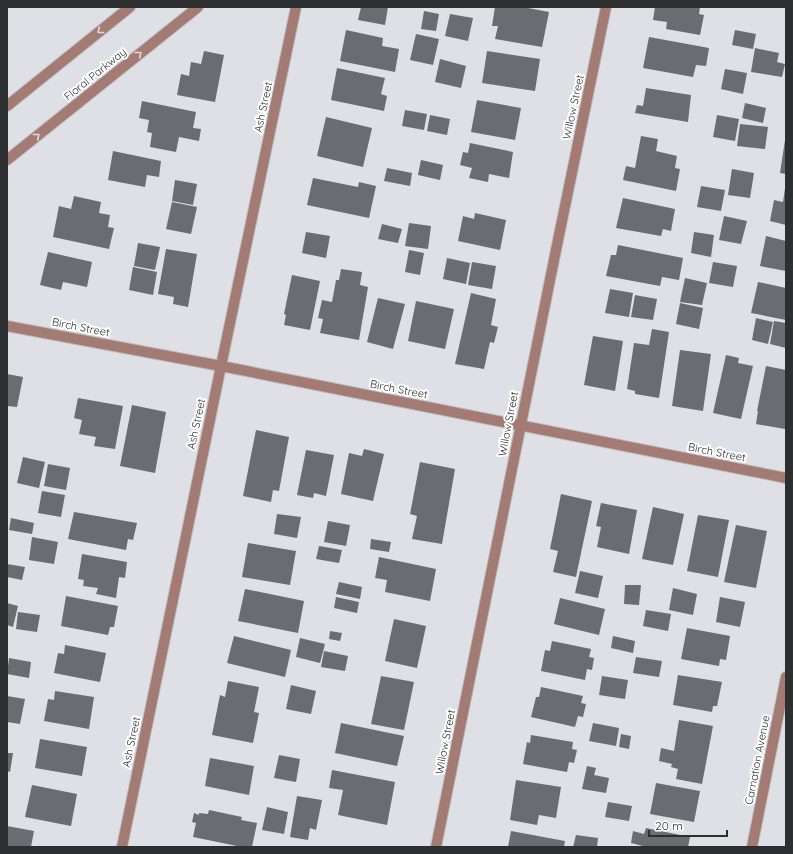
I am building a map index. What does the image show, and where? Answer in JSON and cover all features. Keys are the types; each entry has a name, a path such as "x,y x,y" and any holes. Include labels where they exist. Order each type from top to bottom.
{"street":[{"path":"7,106 130,7"},
{"name":"Floral Parkway","path":"7,160 198,7"},
{"name":"Ash Street","path":"122,847 296,7"},
{"name":"Willow Street","path":"436,847 520,425 606,7"},
{"name":"Birch Street","path":"7,326 221,366 786,478"},
{"name":"Carnation Avenue","path":"752,847 786,677"}],"building":[{"path":"361,7 388,7 385,25 358,20"},
{"path":"495,7 523,7 549,12 542,47 495,39 498,26 492,26"},
{"path":"655,7 700,7 699,14 704,15 700,35 666,29 667,22 653,20"},
{"path":"424,11 439,14 436,31 421,29"},
{"path":"450,14 473,18 468,41 445,36"},
{"path":"346,30 383,38 382,46 399,49 395,72 340,61"},
{"path":"735,30 756,34 753,49 732,45"},
{"path":"416,34 439,39 433,65 410,60"},
{"path":"649,37 709,48 706,66 696,65 693,77 643,68"},
{"path":"755,48 779,53 777,62 785,64 782,77 751,72"},
{"path":"204,51 224,55 215,102 177,95 181,74 189,76 191,62 201,64"},
{"path":"487,51 540,59 535,91 482,83"},
{"path":"440,59 466,66 461,88 435,82"},
{"path":"337,68 385,78 381,94 387,96 384,111 331,100"},
{"path":"725,69 747,73 743,94 721,89"},
{"path":"646,88 691,95 688,122 635,113 637,105 643,106"},
{"path":"477,100 521,108 515,140 471,132"},
{"path":"142,101 196,112 193,128 201,129 199,141 179,137 176,152 150,147 152,133 147,132 149,120 139,118"},
{"path":"745,103 766,108 763,123 742,118"},
{"path":"405,110 427,114 424,130 402,126"},
{"path":"430,115 450,119 447,135 427,131"},
{"path":"717,115 739,119 735,141 713,137"},
{"path":"326,117 372,128 363,167 317,156"},
{"path":"740,124 768,127 765,149 737,146"},
{"path":"641,136 658,139 656,151 677,156 675,168 680,169 676,191 623,180 626,166 635,168"},
{"path":"786,140 786,174 780,173"},
{"path":"470,143 513,152 509,178 489,174 488,182 469,178 472,168 460,165 463,152 468,153"},
{"path":"113,151 161,161 159,177 147,175 145,187 108,180"},
{"path":"421,160 443,165 440,180 418,175"},
{"path":"387,168 412,173 410,186 384,181"},
{"path":"732,169 754,173 750,198 728,195"},
{"path":"313,178 358,187 359,182 376,186 369,218 307,205"},
{"path":"175,180 197,184 193,205 172,201"},
{"path":"701,186 725,190 721,211 697,207"},
{"path":"785,188 786,225 770,221 774,200 783,202"},
{"path":"74,196 101,202 99,213 110,215 108,227 114,228 109,249 53,237 59,206 71,209"},
{"path":"623,198 675,209 671,231 663,229 661,236 616,228"},
{"path":"172,202 197,207 191,234 166,229"},
{"path":"475,213 506,220 500,250 458,241 463,216 474,219"},
{"path":"724,216 747,221 741,244 719,240"},
{"path":"409,223 431,226 428,249 405,246"},
{"path":"382,224 402,229 398,243 378,239"},
{"path":"306,232 330,236 326,258 302,253"},
{"path":"694,232 714,235 711,257 691,253"},
{"path":"766,236 786,241 786,271 760,266"},
{"path":"138,243 160,247 155,270 134,266"},
{"path":"618,245 683,258 679,280 662,277 660,286 606,276 611,255 616,255"},
{"path":"166,249 197,254 188,307 173,304 174,297 158,294"},
{"path":"409,250 424,253 420,275 405,272"},
{"path":"48,252 92,262 87,287 63,282 61,290 40,285"},
{"path":"447,258 470,263 466,284 443,279"},
{"path":"472,262 496,266 492,289 468,285"},
{"path":"713,262 737,266 733,287 709,283"},
{"path":"133,267 157,272 153,295 129,290"},
{"path":"341,269 362,272 360,285 368,287 359,340 320,333 323,319 318,318 322,300 332,302 336,280 339,280"},
{"path":"292,275 320,281 310,330 284,325 286,315 284,314"},
{"path":"685,278 707,283 702,305 680,302"},
{"path":"758,282 786,288 786,320 751,313"},
{"path":"610,289 633,293 629,317 605,313"},
{"path":"471,293 496,299 491,325 498,327 494,343 490,342 484,369 455,364"},
{"path":"635,295 657,299 653,320 631,317"},
{"path":"378,298 405,304 393,349 367,342"},
{"path":"416,301 454,309 445,349 408,341"},
{"path":"680,303 703,308 699,329 676,324"},
{"path":"756,318 773,322 768,344 752,340"},
{"path":"774,321 786,323 786,348 770,344"},
{"path":"652,329 669,332 659,398 635,394 635,391 627,389 634,343 649,345"},
{"path":"593,336 623,341 615,391 584,385"},
{"path":"680,350 711,354 703,411 672,406"},
{"path":"726,355 739,358 738,363 753,366 741,419 713,413"},
{"path":"766,366 786,370 785,429 756,424 757,411"},
{"path":"7,374 23,377 17,407 7,406"},
{"path":"78,398 123,406 115,449 94,446 96,437 79,434 82,420 74,418"},
{"path":"132,405 166,412 155,473 120,466"},
{"path":"256,430 289,437 279,491 273,490 271,502 243,496"},
{"path":"364,449 384,454 373,501 341,494 349,453 362,456"},
{"path":"306,450 334,455 326,496 314,493 313,498 297,495"},
{"path":"23,457 45,462 39,488 17,483"},
{"path":"420,462 455,469 442,544 412,539 417,516 410,514"},
{"path":"48,464 70,468 66,490 44,486"},
{"path":"42,491 65,495 61,517 38,513"},
{"path":"561,494 592,501 576,577 553,572 558,551 550,549"},
{"path":"601,503 637,510 629,554 597,547 601,527 596,526"},
{"path":"653,507 684,514 673,565 642,559"},
{"path":"74,512 137,523 133,540 128,539 126,550 68,539"},
{"path":"277,514 301,517 297,538 274,534"},
{"path":"698,515 729,520 718,577 687,571"},
{"path":"11,518 34,523 32,534 9,530"},
{"path":"328,521 350,525 346,546 324,542"},
{"path":"736,525 767,531 756,588 724,582"},
{"path":"32,537 58,542 54,564 29,560"},
{"path":"371,539 391,542 389,552 370,549"},
{"path":"248,543 296,551 290,585 242,577"},
{"path":"319,546 342,550 339,563 316,559"},
{"path":"82,554 127,562 125,578 119,577 116,598 96,594 98,588 83,586 84,580 78,579"},
{"path":"379,557 436,569 430,601 385,592 387,580 375,578"},
{"path":"7,564 25,567 22,580 7,577"},
{"path":"580,571 603,576 598,598 575,593"},
{"path":"339,582 362,587 360,599 336,594"},
{"path":"625,585 641,585 639,605 624,604"},
{"path":"673,588 697,594 693,615 669,610"},
{"path":"245,589 304,601 298,633 238,621"},
{"path":"66,596 118,606 114,627 110,627 108,635 61,626"},
{"path":"336,597 359,602 357,613 334,608"},
{"path":"720,597 745,602 740,627 716,622"},
{"path":"560,598 605,609 599,635 554,624"},
{"path":"7,603 18,606 13,627 7,625"},
{"path":"646,610 671,614 668,631 643,626"},
{"path":"18,612 40,615 37,632 16,629"},
{"path":"394,619 426,626 417,668 385,661"},
{"path":"687,628 730,636 726,660 720,659 719,666 681,659"},
{"path":"330,631 342,633 340,641 329,639"},
{"path":"234,636 291,650 285,677 227,663"},
{"path":"613,636 635,641 633,653 611,648"},
{"path":"300,638 325,644 320,663 296,657"},
{"path":"552,641 591,649 589,657 594,658 592,670 587,669 585,680 541,671 545,650 550,651"},
{"path":"65,645 106,653 100,682 54,673 58,653 64,654"},
{"path":"324,651 348,656 345,671 321,667"},
{"path":"636,657 662,661 659,677 633,673"},
{"path":"9,658 31,662 29,678 7,674"},
{"path":"678,675 722,682 717,706 713,706 712,712 673,705"},
{"path":"381,676 414,682 404,730 371,724"},
{"path":"602,676 628,680 625,699 599,695"},
{"path":"228,681 259,687 254,712 259,713 253,743 212,735 220,695 225,697"},
{"path":"291,685 316,691 311,714 286,709"},
{"path":"541,687 583,696 581,703 586,704 583,717 578,716 575,727 531,717 536,697 539,697"},
{"path":"55,691 94,697 89,729 44,721 48,699 54,700"},
{"path":"7,696 25,699 20,724 7,722"},
{"path":"679,720 713,726 702,784 676,779 678,769 671,767 672,764 659,761 661,748 674,751"},
{"path":"341,723 404,736 397,766 335,753"},
{"path":"593,723 619,728 616,746 589,741"},
{"path":"621,734 631,736 629,749 619,747"},
{"path":"531,735 573,742 572,749 577,750 574,763 569,762 567,772 523,764 527,742 530,743"},
{"path":"40,739 87,747 82,776 35,768"},
{"path":"7,753 13,753 10,772 7,771"},
{"path":"279,755 300,759 296,782 274,778"},
{"path":"210,758 254,766 249,795 205,786"},
{"path":"587,766 596,768 594,775 609,778 606,793 582,789"},
{"path":"332,770 395,782 387,825 338,815 343,790 329,788"},
{"path":"516,780 561,787 556,818 539,815 537,825 510,820"},
{"path":"656,783 700,791 694,822 650,814"},
{"path":"32,785 77,794 71,826 25,817"},
{"path":"297,796 322,800 316,830 310,828 308,840 290,837"},
{"path":"608,802 632,806 629,821 605,817"},
{"path":"267,807 288,812 284,834 262,830"},
{"path":"209,810 242,817 241,820 257,823 252,847 242,847 193,837 196,823 192,822 194,813 199,815 199,813 208,814"},
{"path":"7,826 34,831 31,847 7,847"},
{"path":"646,828 690,837 688,847 642,847 643,846 631,843 633,831 644,834"},
{"path":"511,831 565,841 564,847 508,847"},
{"path":"576,835 598,838 597,847 573,847"}]}
